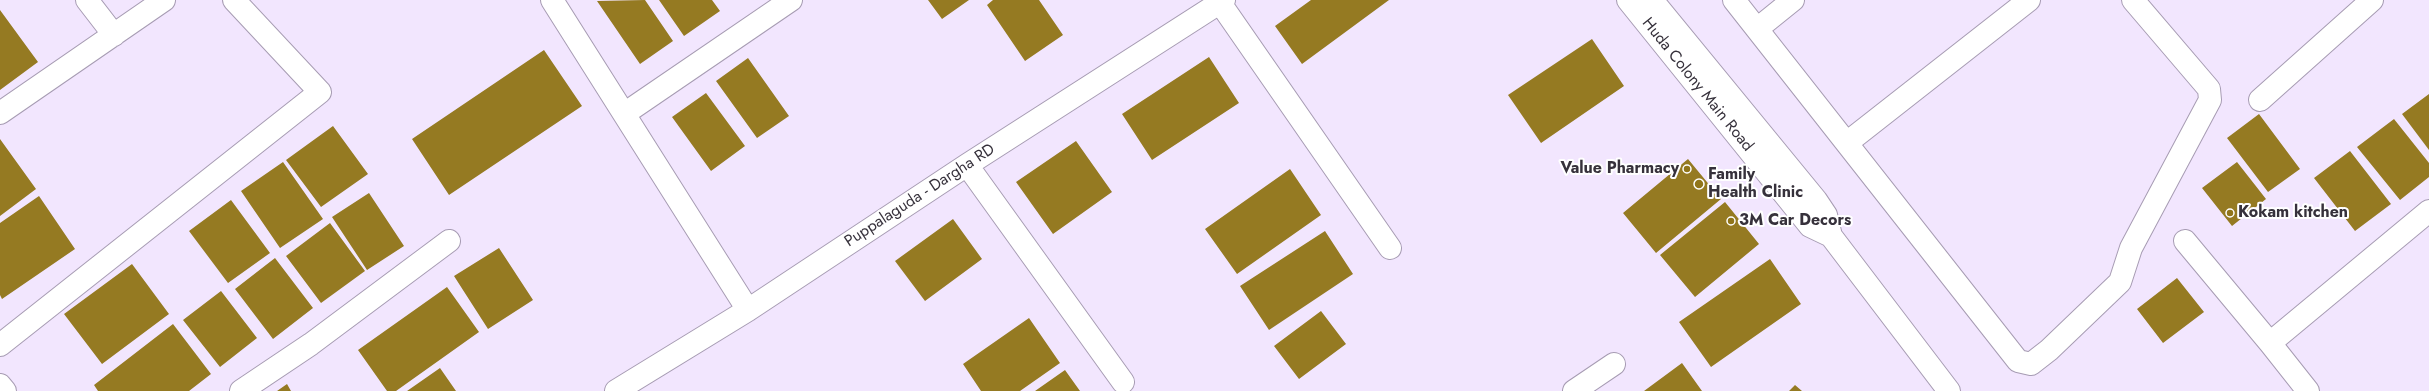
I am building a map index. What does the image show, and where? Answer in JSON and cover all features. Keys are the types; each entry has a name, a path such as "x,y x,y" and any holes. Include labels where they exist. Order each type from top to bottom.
{"street":[{"path":"87,0 114,35"},
{"path":"0,113 164,0"},
{"path":"0,345 320,92 234,0"},
{"path":"552,0 748,310"},
{"path":"624,114 791,0"},
{"name":"Huda Colony Main Road","path":"1628,0 1818,220 1948,391"},
{"path":"1652,0 1818,220"},
{"path":"1734,0 1848,142 2018,361 2031,364 2049,350 2120,282 2131,248 2210,100 2209,89 2133,0"},
{"path":"1757,29 1793,0"},
{"path":"1848,142 2029,0"},
{"path":"2260,100 2372,0"},
{"path":"1221,1 1390,248"},
{"name":"Puppalaguda - Dargha RD","path":"616,391 748,310 1221,1"},
{"path":"968,165 1123,382"},
{"path":"2270,342 2429,211"},
{"path":"241,391 311,344 449,241"},
{"path":"2185,241 2270,342 2303,389"},
{"path":"1574,391 1614,364"},
{"path":"0,385 5,391"}],"building":[{"path":"645,0 673,41 640,64 597,1"},
{"path":"659,0 712,0 720,11 684,36"},
{"path":"928,0 969,0 942,19"},
{"path":"993,0 1039,0 1063,35 1025,61 987,5"},
{"path":"1311,0 1389,0 1302,64 1275,26"},
{"path":"0,10 38,62 0,90"},
{"path":"1592,39 1624,86 1541,143 1508,95"},
{"path":"544,50 582,106 449,195 412,139"},
{"path":"1209,57 1239,103 1152,160 1122,114"},
{"path":"748,58 789,116 757,138 716,81"},
{"path":"706,93 745,146 711,171 672,117"},
{"path":"2429,94 2429,150 2402,114"},
{"path":"2259,114 2300,169 2268,192 2227,138"},
{"path":"2394,119 2429,163 2429,177 2400,200 2357,147"},
{"path":"333,126 368,174 321,207 286,160"},
{"path":"0,139 36,189 0,216"},
{"path":"1076,141 1112,192 1053,234 1016,182"},
{"path":"2350,151 2391,204 2355,231 2314,178"},
{"path":"1688,159 1721,199 1656,253 1623,213"},
{"path":"283,162 323,219 280,248 241,191"},
{"path":"2237,162 2266,199 2232,226 2202,188"},
{"path":"1290,169 1321,215 1237,274 1205,229"},
{"path":"369,193 404,246 367,270 332,217"},
{"path":"39,196 75,249 2,299 0,295 0,223"},
{"path":"231,200 270,253 228,283 189,231"},
{"path":"1725,202 1759,244 1695,297 1660,255"},
{"path":"953,219 982,259 925,301 895,261"},
{"path":"330,223 365,271 321,303 286,256"},
{"path":"1325,231 1353,274 1269,330 1240,286"},
{"path":"499,248 533,300 488,329 454,276"},
{"path":"275,258 313,308 273,339 235,289"},
{"path":"1770,259 1801,304 1711,367 1679,322"},
{"path":"132,264 169,314 102,364 64,314"},
{"path":"2177,278 2204,312 2163,343 2137,309"},
{"path":"447,287 479,332 396,391 387,391 358,350"},
{"path":"221,291 257,338 220,367 183,320"},
{"path":"1321,311 1346,344 1299,379 1274,346"},
{"path":"1029,318 1060,363 1020,391 981,391 963,364"},
{"path":"173,324 211,374 189,391 98,391 94,385"},
{"path":"1682,363 1702,391 1644,391"},
{"path":"440,368 456,391 407,391"},
{"path":"1065,370 1080,391 1035,391"},
{"path":"287,384 291,391 277,391"},
{"path":"1795,385 1802,391 1789,391"}],"place":[{"name":"Value Pharmacy","path":"1687,169"},
{"name":"Family Health Clinic","path":"1699,184"},
{"name":"Kokam kitchen","path":"2230,213"},
{"name":"3M Car Decors","path":"1731,221"}]}
